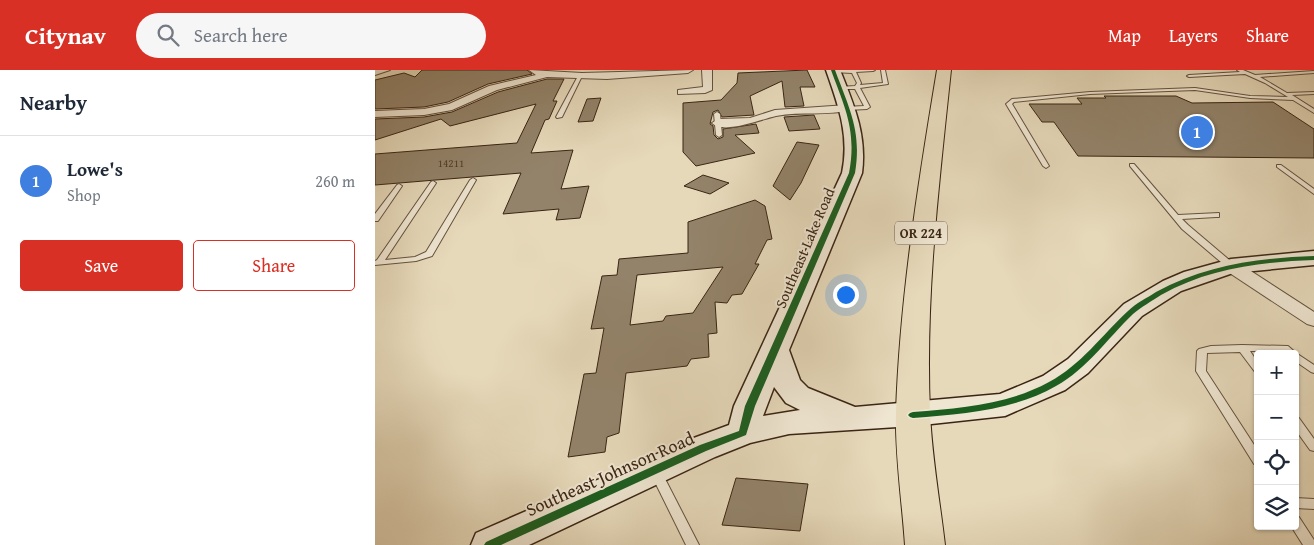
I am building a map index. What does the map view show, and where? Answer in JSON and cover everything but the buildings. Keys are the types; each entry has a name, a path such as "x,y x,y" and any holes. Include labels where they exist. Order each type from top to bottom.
{"highway":[{"name":"OR 224","path":"925,545 913,415 915,312 919,260 944,70"}],"street":[{"path":"375,114 423,112 451,107 493,88 538,73 580,76 688,70"},
{"path":"683,92 708,88 707,70"},
{"name":"Southeast Lake Road","path":"743,433 750,406 852,172 857,145 833,71"},
{"path":"718,124 751,121 775,112 843,98"},
{"name":"Southeast Johnson Road","path":"490,545 654,469 743,433 789,422 913,415 1005,405 1054,383 1078,366 1133,310 1179,283 1231,266 1314,258"},
{"path":"1231,266 1314,320"},
{"path":"775,351 783,378 794,395 854,417"}],"lane":[{"path":"833,71 873,70"},
{"path":"852,72 858,85 867,107 843,98 858,85 887,84 883,70"},
{"path":"1239,70 1257,76 1314,110"},
{"path":"1257,76 1314,72"},
{"path":"1189,76 1247,73"},
{"path":"559,117 580,76"},
{"path":"1046,166 1009,104 1012,101 1090,93 1195,90 1250,97 1295,99"},
{"path":"1287,94 1312,95"},
{"path":"1132,165 1191,233 1231,266"},
{"path":"1279,166 1314,192"},
{"path":"377,263 415,259 429,254 473,180"},
{"path":"377,263 433,183"},
{"path":"375,218 399,186"},
{"path":"1176,216 1216,215"},
{"path":"1241,348 1254,365"},
{"path":"1254,455 1201,371 1202,351 1241,348 1285,348 1287,350"},
{"path":"1299,359 1314,370"},
{"path":"1299,426 1314,447"},
{"path":"654,469 693,545"},
{"path":"1299,503 1314,504"},
{"path":"1299,527 1310,545"}],"cycle path":[{"path":"490,545 703,448 743,433 750,406 852,173 855,158 854,132 833,70"},
{"path":"913,415 950,412 1002,404 1019,399 1053,384 1075,369 1134,310 1172,286 1191,278 1231,266 1272,260 1314,258"}],"place":[{"name":"Lowe's","path":"1197,132"}]}
